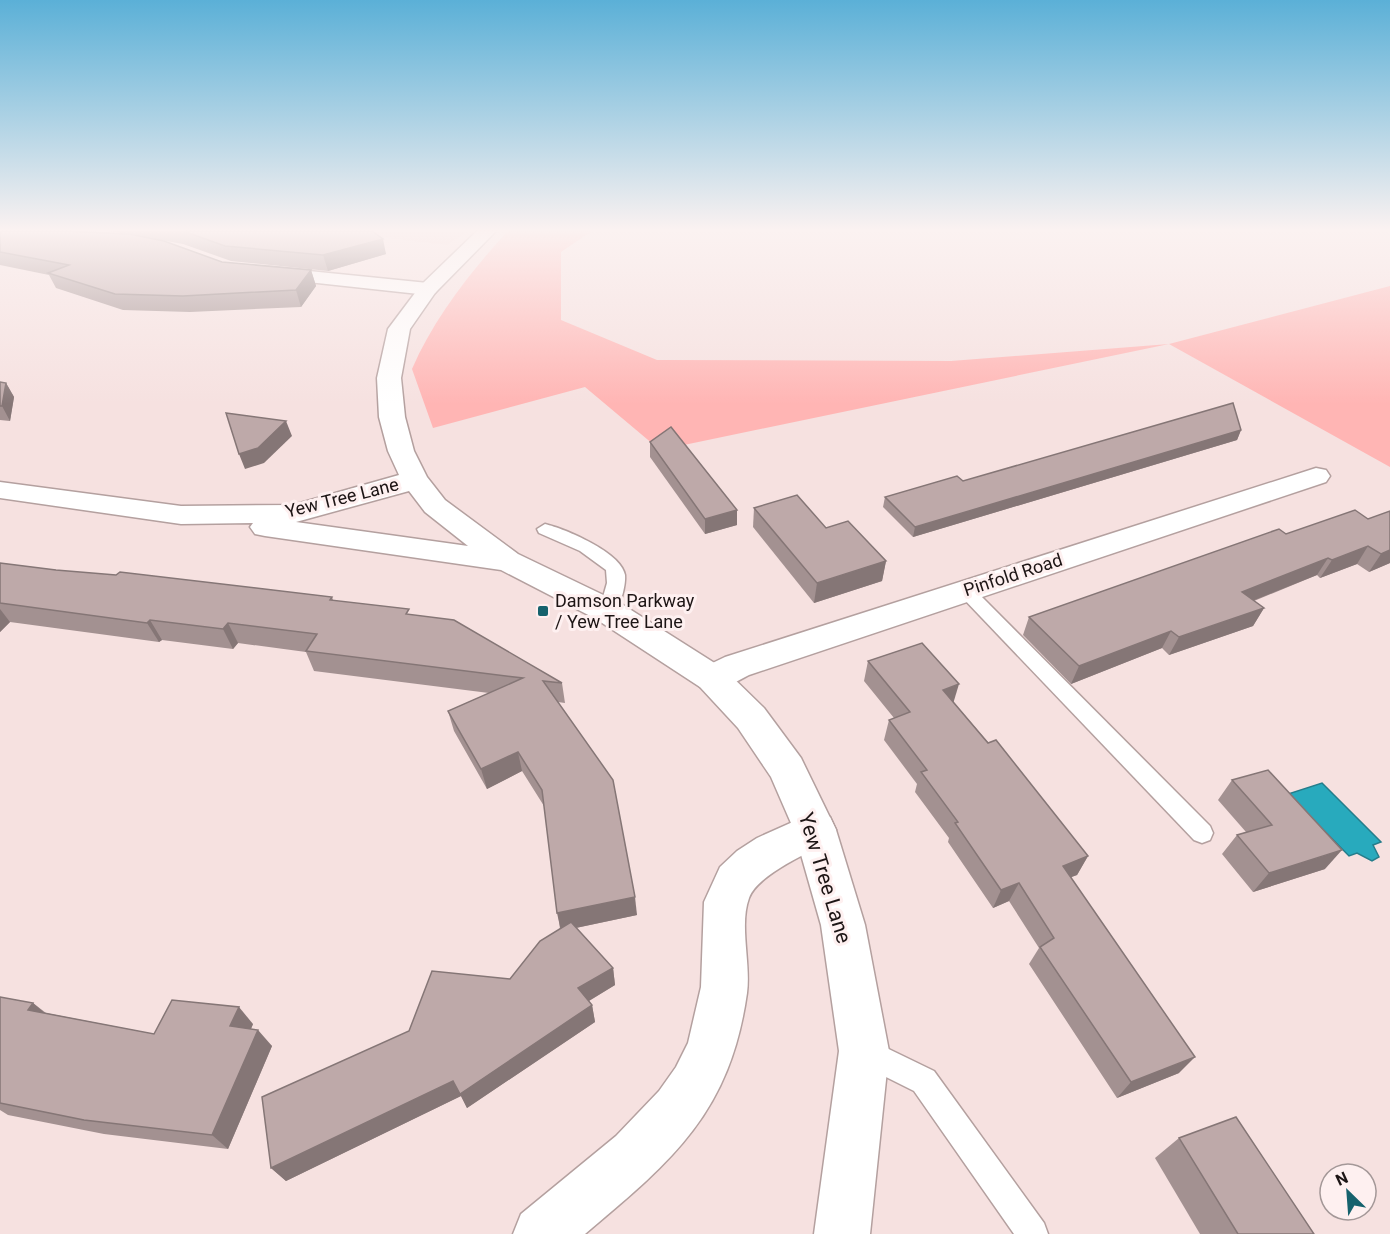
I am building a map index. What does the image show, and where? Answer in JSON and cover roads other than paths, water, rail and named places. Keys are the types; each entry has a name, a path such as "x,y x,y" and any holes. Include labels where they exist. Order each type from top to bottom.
{"street":[{"path":"424,289 428,289"},
{"path":"414,479 401,451 392,417 389,378 399,329 428,289"},
{"name":"Pinfold Road","path":"712,678 737,666 1316,476"},
{"name":"Yew Tree Lane","path":"181,515 293,514 394,487 414,479 435,506 507,561 608,611 712,678 751,718 787,769 815,830 843,926 864,1051 842,1234"},
{"name":"Yew Tree Lane","path":"0,490 507,561"},
{"path":"541,1234 650,1141 685,1099 707,1060 725,982 724,918 727,897 735,881 769,852 815,830"}],"lane":[{"path":"545,529 581,546 612,565 616,575 608,611"},
{"path":"966,591 1202,833"},
{"path":"864,1051 924,1081 1033,1234"}],"water":[{"path":"1322,783 1381,842 1373,845 1379,857 1372,861 1357,853 1349,856 1288,794"}],"place":[{"name":"Damson Parkway / Yew Tree Lane","path":"543,611"}]}
